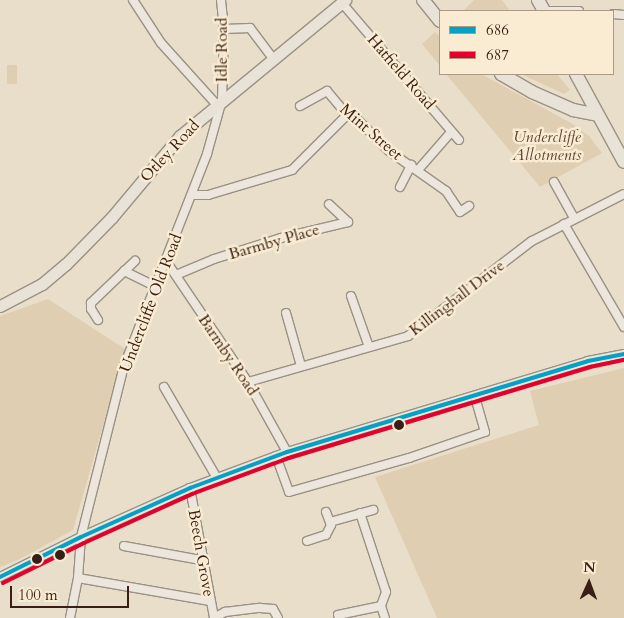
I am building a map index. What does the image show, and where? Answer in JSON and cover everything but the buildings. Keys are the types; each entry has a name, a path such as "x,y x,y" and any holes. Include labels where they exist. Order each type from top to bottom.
{"highway":[{"path":"423,0 439,20"},
{"path":"503,75 532,92 573,110 598,115"},
{"path":"577,75 624,162"}],"main road":[{"name":"Otley Road","path":"0,306 42,284 88,244 180,136 344,1"}],"street":[{"path":"133,0 161,43 219,102"},
{"name":"Idle Road","path":"219,102 224,29 222,0"},
{"name":"Hatfield Road","path":"344,1 459,140"},
{"path":"224,29 250,28 273,59"},
{"name":"Mint Street","path":"300,106 327,91 347,115 354,116 389,151 446,191 460,212 470,206"},
{"name":"Undercliffe Old Road","path":"70,618 78,578 81,537 124,366 207,154 219,102"},
{"path":"192,195 208,196 292,170 347,115"},
{"name":"Mint Street","path":"414,168 451,132"},
{"path":"400,187 414,168"},
{"path":"554,182 574,218"},
{"name":"Killinghall Drive","path":"248,382 408,336 532,241 624,194"},
{"name":"Barmby Place","path":"176,275 214,259 273,240 348,222 329,204"},
{"path":"564,224 624,327"},
{"path":"98,320 91,309 91,303 135,261"},
{"name":"Barmby Road","path":"166,261 248,382 286,452"},
{"path":"124,271 155,286"},
{"path":"351,296 369,347"},
{"path":"286,312 301,366"},
{"path":"0,577 81,537 190,488 286,452 588,361 624,354"},
{"path":"164,387 217,478"},
{"path":"276,456 289,492 409,458 485,432 475,396"},
{"name":"Beech Grove","path":"190,488 214,618"},
{"path":"330,522 373,510"},
{"path":"307,541 326,534 331,525 326,512"},
{"path":"360,513 386,592 381,606 385,618"},
{"path":"124,546 202,560"},
{"path":"78,578 210,601"},
{"path":"338,615 381,606"},
{"path":"214,618 225,612 260,608 273,609 278,618"}],"green space":[{"path":"474,0 502,0 509,10 464,10"},
{"path":"435,32 439,36 439,65 422,44"},
{"path":"7,65 17,65 17,84 7,84"},
{"name":"Undercliffe Allotments","path":"447,75 483,75 571,123 589,136 602,153 540,187"},
{"name":"Undercliffe Allotments","path":"523,75 558,75 570,90 564,94"},
{"path":"48,299 125,349 73,530 18,560 0,567 0,316"},
{"path":"624,368 624,618 437,618 375,477 539,425 530,391"}],"transit line":[{"name":"686","path":"0,577 81,537 190,488 287,452 588,361 624,354"},
{"name":"687","path":"3,583 84,543 192,494 289,458 590,367 624,360"}]}
